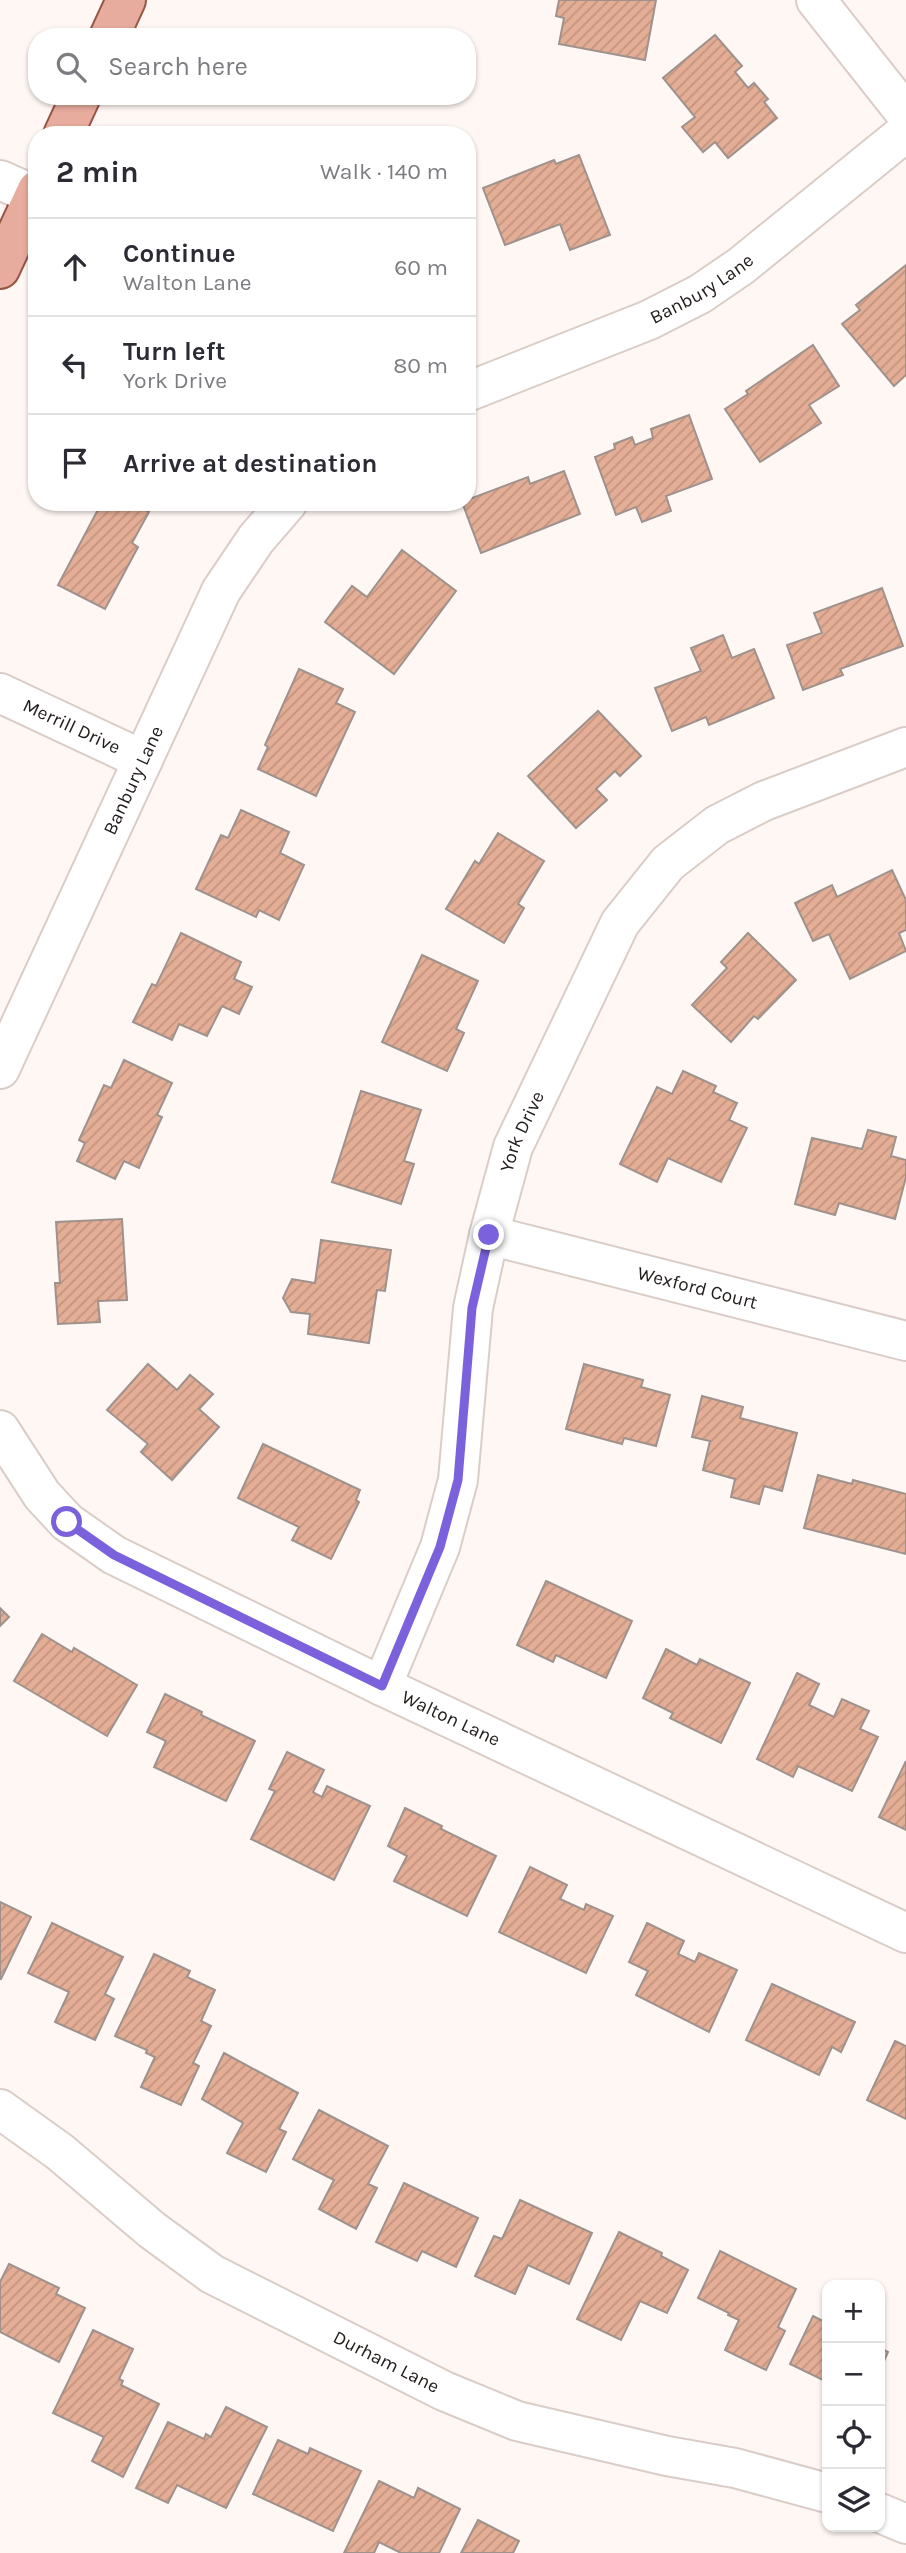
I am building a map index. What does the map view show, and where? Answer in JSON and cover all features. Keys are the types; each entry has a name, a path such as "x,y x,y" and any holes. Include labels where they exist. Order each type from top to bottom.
{"main road":[{"path":"113,28 126,0"},
{"path":"67,126 77,105"},
{"path":"0,269 28,210"}],"street":[{"path":"816,0 906,114"},
{"name":"Banbury Lane","path":"476,389 649,320 699,294 741,266 906,132"},
{"path":"0,180 28,190"},
{"name":"Banbury Lane","path":"0,1069 221,591 256,539 280,511"},
{"name":"Merrill Drive","path":"0,693 143,760"},
{"name":"York Drive","path":"382,1686 440,1547 458,1480 472,1308 513,1147 620,923 668,863 717,825 764,801 906,747"},
{"name":"Wexford Court","path":"489,1235 906,1340"},
{"name":"Walton Lane","path":"0,1430 42,1495 67,1522 114,1555 382,1686 906,1933"},
{"name":"Durham Lane","path":"0,2109 60,2152 152,2230 212,2274 444,2391 517,2421 667,2456 735,2468 822,2492"},
{"path":"885,2515 906,2524"}],"building":[{"path":"559,0 656,0 645,60 559,44 564,18 556,16"},
{"path":"715,35 742,66 735,72 748,88 754,83 768,99 764,102 777,118 728,158 715,142 703,152 682,127 695,117 663,78"},
{"path":"579,155 610,235 570,250 560,224 505,245 483,188 554,160 556,164"},
{"path":"906,265 906,375 894,386 842,324 860,310 856,305"},
{"path":"813,345 839,386 809,405 821,423 760,462 725,409 748,394 746,391"},
{"path":"689,415 712,479 666,496 671,511 642,522 636,507 616,515 595,457 615,449 614,444 632,437 635,445 653,438 651,429"},
{"path":"564,471 580,514 481,553 465,511 476,511 476,497 528,477 530,484"},
{"path":"97,511 149,512 132,543 138,547 105,609 58,585"},
{"path":"402,550 456,591 394,674 325,622 352,586 367,597"},
{"path":"882,588 903,646 840,669 843,675 803,690 787,645 822,633 814,613"},
{"path":"723,635 732,658 754,649 774,698 709,725 706,717 672,731 655,688 701,671 691,648"},
{"path":"299,669 343,689 336,703 355,712 316,796 258,769 268,747 265,745"},
{"path":"598,711 641,756 620,776 615,771 596,789 607,800 576,828 528,776"},
{"path":"241,810 289,832 280,853 304,865 279,920 259,910 256,917 196,889 221,835 228,838"},
{"path":"498,833 544,861 518,904 524,908 504,943 446,909 475,861 479,864"},
{"path":"892,870 906,900 906,930 899,933 906,951 850,979 829,934 813,941 795,903 832,885 837,897"},
{"path":"181,933 241,962 234,979 252,987 239,1014 222,1006 207,1036 179,1024 172,1040 133,1022 152,984 156,986"},
{"path":"748,933 796,980 758,1019 754,1016 731,1042 692,1005 727,968 721,962"},
{"path":"422,955 478,981 456,1029 464,1033 447,1071 382,1042"},
{"path":"124,1060 172,1083 157,1115 162,1117 139,1168 124,1161 115,1179 77,1161 85,1143 79,1140 104,1085 111,1088"},
{"path":"683,1071 716,1086 713,1092 737,1103 729,1120 747,1128 721,1182 668,1158 657,1182 620,1164 657,1087 672,1094"},
{"path":"361,1091 421,1110 404,1161 414,1164 401,1204 332,1182"},
{"path":"868,1130 896,1137 891,1156 906,1160 906,1177 895,1219 839,1203 835,1215 795,1204 812,1138 862,1149"},
{"path":"122,1219 127,1300 98,1301 100,1322 58,1324 55,1283 60,1283 56,1222"},
{"path":"321,1240 391,1250 385,1291 377,1290 369,1343 308,1334 310,1314 291,1312 283,1298 292,1279 315,1283"},
{"path":"148,1364 177,1390 190,1375 213,1394 199,1409 219,1427 172,1480 141,1452 148,1444 107,1410"},
{"path":"584,1364 643,1380 641,1387 670,1395 656,1446 624,1438 622,1444 566,1429"},
{"path":"702,1396 743,1407 740,1418 797,1433 782,1491 764,1486 759,1504 731,1497 735,1479 703,1470 710,1441 692,1437"},
{"path":"263,1444 360,1490 356,1500 359,1502 331,1559 292,1540 299,1527 238,1498"},
{"path":"818,1475 852,1484 853,1480 906,1494 906,1554 804,1528"},
{"path":"546,1581 632,1621 606,1678 556,1655 553,1662 517,1645"},
{"path":"0,1608 9,1617 0,1626"},
{"path":"42,1634 72,1652 74,1648 137,1685 107,1736 14,1681"},
{"path":"666,1649 697,1665 700,1659 750,1683 721,1743 670,1718 673,1713 643,1698"},
{"path":"797,1673 819,1684 809,1705 834,1717 842,1699 869,1711 860,1729 878,1737 852,1791 798,1766 793,1777 757,1759"},
{"path":"165,1694 255,1741 226,1801 154,1767 166,1741 147,1732"},
{"path":"287,1752 324,1770 313,1792 322,1797 327,1786 370,1806 334,1880 251,1839 275,1791 269,1789"},
{"path":"906,1761 906,1830 879,1817"},
{"path":"405,1808 496,1856 467,1916 394,1881 407,1856 388,1846"},
{"path":"530,1867 567,1885 560,1899 584,1910 586,1904 613,1916 586,1973 499,1932"},
{"path":"0,1902 31,1917 1,1979 0,1979"},
{"path":"52,1923 123,1957 105,1994 114,1999 95,2040 55,2022 69,1992 28,1973"},
{"path":"647,1923 684,1941 678,1954 695,1962 699,1953 737,1970 709,2032 636,1995 648,1971 629,1962"},
{"path":"154,1954 190,1971 187,1977 215,1990 201,2021 211,2026 193,2063 199,2066 181,2105 141,2087 155,2057 146,2053 147,2050 115,2036"},
{"path":"772,1984 855,2022 841,2052 832,2047 819,2075 746,2040"},
{"path":"895,2041 906,2046 906,2119 867,2100"},
{"path":"224,2053 298,2093 279,2129 286,2132 266,2172 227,2153 243,2123 202,2099"},
{"path":"319,2110 388,2146 368,2184 377,2188 356,2229 319,2209 334,2180 293,2159"},
{"path":"404,2183 478,2218 456,2267 422,2251 417,2261 376,2242"},
{"path":"520,2200 592,2233 569,2284 528,2265 515,2294 475,2276 494,2236 502,2239"},
{"path":"619,2232 662,2253 661,2256 688,2270 667,2313 640,2301 621,2340 577,2319"},
{"path":"720,2251 796,2289 778,2327 785,2331 766,2370 725,2350 739,2320 698,2298"},
{"path":"9,2264 59,2288 56,2294 85,2308 59,2362 0,2332 0,2282"},
{"path":"813,2316 822,2320 822,2380 790,2364"},
{"path":"93,2330 133,2349 119,2379 123,2381 121,2385 159,2404 123,2477 92,2461 104,2437 53,2413"},
{"path":"226,2407 267,2427 226,2508 177,2485 168,2503 136,2488 168,2422 204,2439 206,2434 211,2437"},
{"path":"278,2440 308,2454 310,2448 361,2471 333,2531 253,2494"},
{"path":"379,2481 414,2498 418,2488 460,2509 439,2553 401,2553 379,2542 374,2553 344,2553"},
{"path":"478,2520 519,2541 513,2553 461,2553"}],"route":[{"path":"67,1522 114,1555 382,1686 440,1547 458,1480 472,1308 489,1235"}]}
